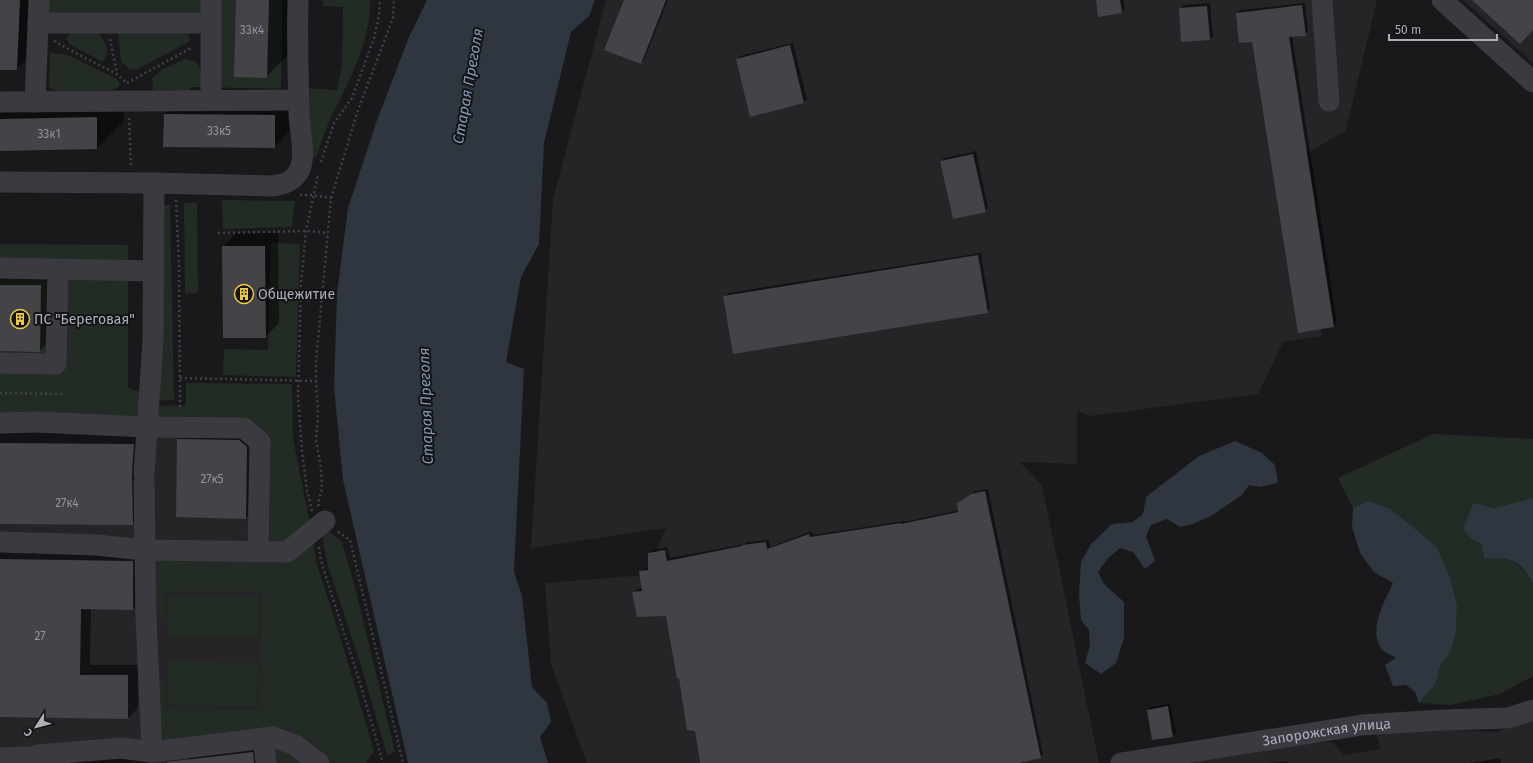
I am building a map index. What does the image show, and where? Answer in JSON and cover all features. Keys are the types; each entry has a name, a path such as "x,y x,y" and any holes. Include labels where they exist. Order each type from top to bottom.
{"street":[{"path":"35,102 39,0"},
{"path":"211,0 211,100"},
{"path":"0,182 284,185 292,179 299,170 302,156 299,114 298,0"},
{"path":"1322,0 1330,100"},
{"path":"1442,0 1533,82"},
{"path":"38,28 107,23 211,30"},
{"path":"0,102 35,102 128,92 211,100 299,100"},
{"path":"152,752 146,617 144,478 153,341 154,183"},
{"path":"0,268 154,271"},
{"path":"0,363 56,364 58,269"},
{"path":"0,423 37,422 244,428 260,442 258,550"},
{"path":"0,542 96,545 145,550 258,550 287,552 321,525"},
{"name":"Запорожская улица","path":"1121,763 1362,725 1508,718 1533,710"},
{"path":"0,758 120,748 152,752 273,736 295,745 320,763"},
{"path":"263,738 266,763"}],"path":[{"path":"320,166 334,123 352,98 374,38 379,16 380,0"},
{"path":"384,763 321,561 321,525 318,503 322,489 321,468 316,440 318,414 316,381 331,198 358,110 393,18 394,0"},
{"path":"107,23 117,74 128,92 211,30"},
{"path":"38,28 82,57 117,74"},
{"path":"129,138 131,171"},
{"path":"318,173 306,230 301,283 298,380 299,418 307,490 321,525 350,540 403,763"},
{"path":"177,184 181,427"},
{"path":"218,233 306,230 328,233"},
{"path":"180,378 316,381"},
{"path":"0,394 63,394"}],"shaded area":[{"path":"43,0 206,0 204,15 46,15"},
{"path":"218,0 282,0 281,95 223,95 218,89"},
{"path":"323,0 370,0 369,16 367,32 357,63 329,122 316,157 307,157 303,88 337,90 342,65 343,7 323,6"},
{"path":"606,0 1377,0 1346,130 1294,161 1322,336 1283,342 1258,394 1091,416 1077,411 1077,464 1020,462 1042,485 1099,763 587,763 551,664 545,583 646,575 666,528 531,548 553,199"},
{"path":"1463,0 1533,0 1533,63"},
{"path":"118,31 188,31 190,41 136,70 129,69 121,61"},
{"path":"71,33 98,33 105,43 107,51 102,62 68,43 67,37"},
{"path":"50,53 68,55 117,79 120,86 112,90 55,91 49,87"},
{"path":"185,59 195,61 201,70 204,87 196,92 153,90 152,78 163,69"},
{"path":"222,200 295,201 292,227 223,229"},
{"path":"184,203 197,203 198,293 185,294"},
{"path":"160,205 170,205 174,400 157,401"},
{"path":"271,243 300,244 296,377 223,375 224,349 268,350"},
{"path":"0,244 128,245 128,388 144,393 140,421 0,417"},
{"path":"186,383 292,384 293,439 310,524 284,547 265,543 264,440 153,423 153,409 186,407"},
{"path":"286,401 349,763 0,763 0,405 132,407"},
{"path":"1433,434 1533,439 1533,498 1494,508 1473,503 1469,516 1472,539 1482,545 1484,559 1501,559 1514,562 1524,570 1533,584 1533,676 1500,694 1450,705 1419,703 1435,685 1440,667 1451,651 1456,632 1457,605 1450,577 1437,547 1391,509 1368,501 1353,508 1338,478"},
{"path":"325,528 342,542 357,595 395,752 387,755 359,659 328,566 323,543"},
{"path":"313,540 316,561 374,751 366,763 335,763 288,728 168,743 158,732 158,683 164,683 165,708 259,709 262,591 166,591 165,617 156,617 157,564 163,555"},
{"path":"169,594 258,595 257,638 169,638"},
{"path":"169,661 258,663 257,706 168,705"},
{"path":"1533,720 1533,763 1182,763 1285,745 1332,742 1344,755 1381,749 1376,734 1430,729 1496,732"},
{"path":"289,747 306,763 273,763 271,748"}],"water":[{"name":"Старая Преголя","path":"427,0 595,0 589,16 571,32 544,143 539,244 521,277 506,362 524,369 514,572 522,596 532,687 547,703 551,722 540,737 548,763 408,763 343,480 334,387 337,294 348,208 377,120 409,37"},
{"path":"1235,441 1262,453 1275,465 1278,483 1260,487 1249,485 1242,495 1211,516 1193,524 1180,527 1167,519 1151,525 1146,536 1155,561 1145,569 1133,552 1120,548 1108,558 1098,572 1104,584 1124,602 1124,638 1116,663 1101,674 1085,663 1090,645 1089,630 1081,620 1079,595 1081,562 1091,544 1112,524 1133,522 1143,514 1146,497 1199,456"},
{"path":"1533,498 1533,584 1524,569 1514,561 1508,559 1484,559 1482,545 1472,539 1463,530 1473,503 1494,508"},
{"path":"1368,501 1391,509 1437,547 1450,577 1457,605 1456,632 1451,651 1440,667 1435,685 1419,703 1415,692 1406,685 1393,686 1385,665 1396,658 1382,649 1377,640 1376,632 1379,615 1393,583 1374,572 1360,553 1352,527 1353,508"}],"building":[{"path":"0,0 20,0 17,70 0,70"},
{"path":"236,0 269,0 267,78 234,77"},
{"path":"624,0 666,0 641,64 604,50"},
{"path":"1096,0 1120,0 1122,13 1098,17"},
{"path":"1472,0 1533,0 1533,30 1520,44"},
{"path":"1302,5 1306,36 1289,37 1334,327 1298,333 1252,42 1239,43 1236,13"},
{"path":"1207,6 1210,40 1181,42 1179,8"},
{"path":"790,45 804,103 750,117 736,59"},
{"path":"164,114 275,115 275,148 163,147"},
{"path":"97,117 97,149 0,151 0,119"},
{"path":"973,154 986,212 953,219 940,161"},
{"name":"Общежитие","path":"222,246 265,246 266,338 223,338"},
{"path":"978,255 988,313 733,354 723,296"},
{"name":"ПС \"Береговая\"","path":"0,285 41,285 40,352 0,351"},
{"path":"177,439 239,440 247,447 246,519 176,517"},
{"path":"0,443 134,444 132,473 133,525 0,524"},
{"path":"985,491 1041,758 1019,763 700,763 695,731 687,730 679,678 677,679 666,616 637,617 632,592 642,591 639,571 648,570 648,553 665,550 667,561 742,545 766,542 767,549 809,534 810,537 901,524 958,512 957,503 971,494"},
{"path":"0,559 133,561 133,610 81,609 80,675 128,675 128,719 0,717"},
{"path":"1168,706 1173,737 1152,740 1147,710"},
{"path":"253,752 254,763 167,763 167,762"}],"place":[{"name":"Общежитие","path":"244,294"},
{"name":"ПС \"Береговая\"","path":"20,319"}]}
